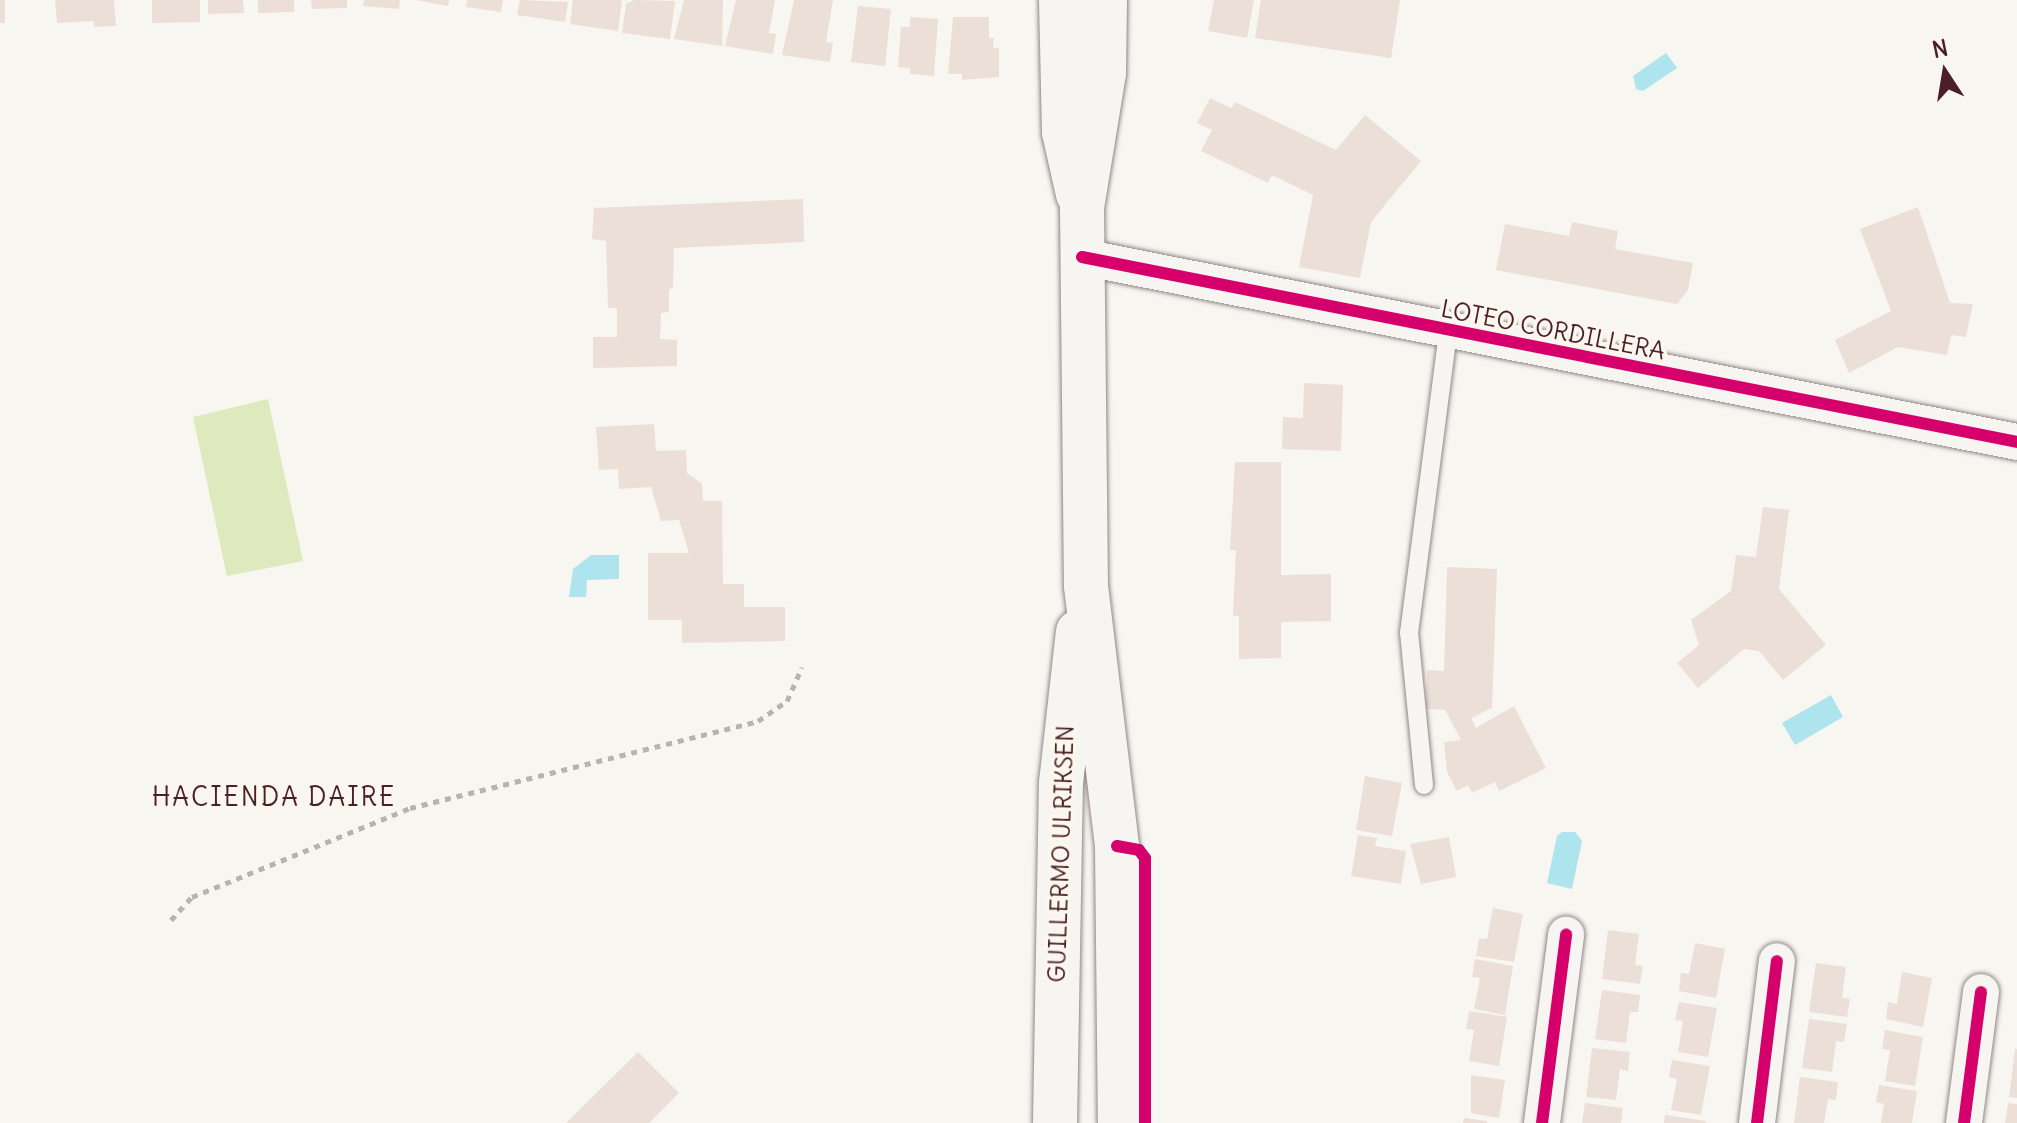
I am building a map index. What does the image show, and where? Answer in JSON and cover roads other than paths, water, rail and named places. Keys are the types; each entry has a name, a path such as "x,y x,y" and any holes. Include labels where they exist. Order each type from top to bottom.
{"main road":[{"name":"GUILLERMO ULRIKSEN","path":"1061,0 1064,132 1082,208"},
{"name":"GUILLERMO ULRIKSEN","path":"1105,0 1104,73 1082,208 1086,586 1111,776 1119,904 1120,1123"},
{"name":"GUILLERMO ULRIKSEN","path":"1055,1123 1058,871 1064,729 1086,586"},
{"path":"1058,871 1095,882 1119,904"}],"street":[{"name":"LOTEO CORDILLERA","path":"1082,257 1448,332 2017,442"},
{"path":"1542,1123 1566,935"},
{"path":"1757,1123 1777,961"},
{"path":"1964,1123 1981,992"}],"lane":[{"path":"1424,785 1409,633 1448,332"}],"water":[{"path":"1666,53 1677,68 1643,91 1636,89 1633,76"},
{"path":"591,555 619,555 619,579 587,580 586,597 569,597 573,569"},
{"path":"1831,695 1843,717 1795,745 1782,723"},
{"path":"1562,832 1575,832 1582,841 1572,889 1547,883 1557,836"}],"district":[{"name":"HACIENDA DAIRE","path":"274,797"}]}
